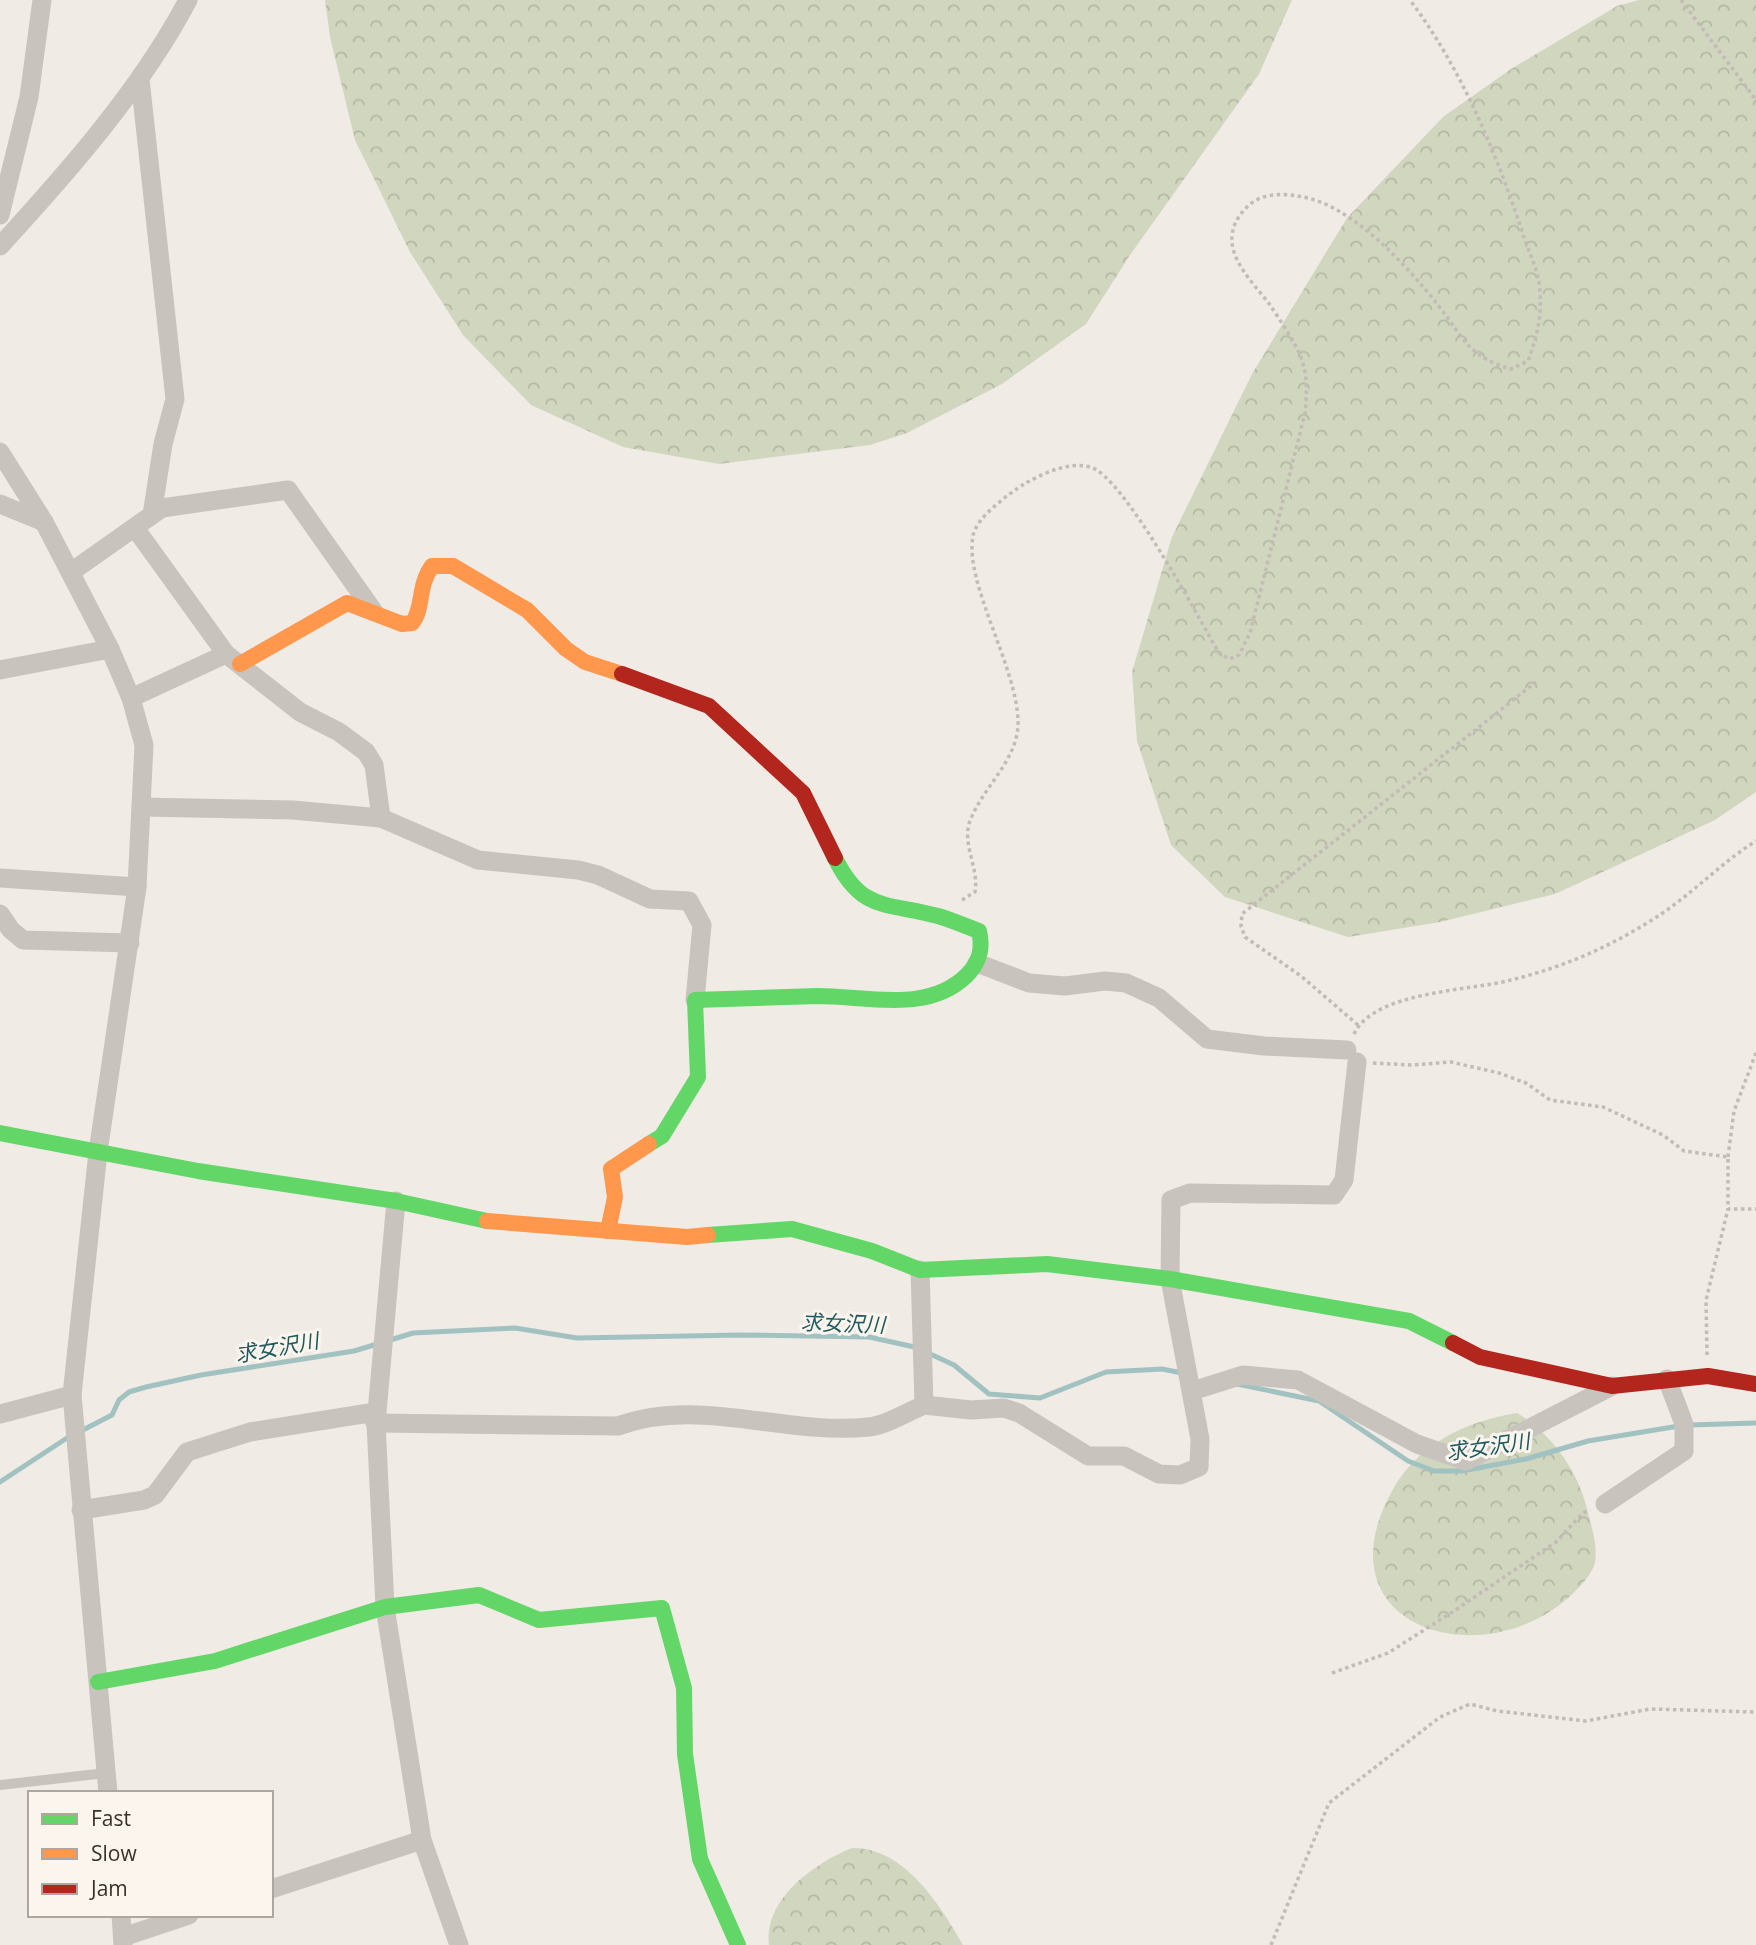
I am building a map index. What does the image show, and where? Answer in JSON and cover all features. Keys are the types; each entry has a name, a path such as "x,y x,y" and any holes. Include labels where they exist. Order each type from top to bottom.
{"street":[{"path":"0,215 29,97 43,0"},
{"path":"0,246 141,79 165,44 188,0"},
{"path":"141,79 175,399 163,444 152,515"},
{"path":"0,452 44,522 110,649 131,698 144,745 137,887 98,1152 72,1395 107,1783"},
{"path":"71,572 162,508 288,490 374,612"},
{"path":"0,504 44,522"},
{"path":"135,528 233,659 300,712 339,732 366,752 374,765 381,818"},
{"path":"131,698 233,659 347,603 402,624 412,623 417,617 422,580 432,566 453,566 527,610 566,649 585,662 664,687 709,706 803,793 847,882 874,903 938,916 979,931 984,943 977,963 957,985 930,997 893,1000 856,997 695,1000"},
{"path":"0,670 110,649"},
{"path":"141,807 293,810 381,818 450,851 478,860 578,870 598,875 650,899 689,901 702,925 695,1000 698,1077 662,1136 611,1169 615,1197 608,1231"},
{"path":"0,878 137,887"},
{"path":"0,914 11,930 23,940 130,943"},
{"path":"376,1423 618,1426 645,1416 718,1416 813,1429 860,1428 872,1427 924,1405 971,1410 1004,1408 1019,1413 1088,1457 1124,1455 1159,1474 1180,1475 1199,1467 1200,1439 1170,1279 1171,1200 1190,1193 1334,1195 1344,1180 1352,1056 1208,1038 1159,998 1126,983 1105,981 1065,986 1029,983 977,963"},
{"path":"0,1133 98,1152 396,1201 469,1219 687,1237 792,1229 872,1251 920,1270 1046,1264 1170,1279 1409,1321 1480,1357 1612,1386 1707,1376 1756,1384"},
{"path":"396,1201 376,1423 385,1607 422,1840 459,1945"},
{"path":"920,1270 924,1405"},
{"path":"1192,1391 1243,1375 1298,1380 1417,1444 1466,1461 1612,1386"},
{"path":"1605,1504 1684,1451 1684,1424 1667,1379"},
{"path":"0,1414 72,1395"},
{"path":"81,1510 144,1500 155,1495 187,1452 250,1432 369,1413 376,1423"},
{"path":"98,1682 215,1661 385,1607 479,1595 539,1620 663,1608 684,1688 685,1754 701,1859 738,1945"},
{"path":"273,1888 422,1840"},
{"path":"121,1917 123,1941 184,1917"}],"lane":[{"path":"0,1785 107,1783"}],"path":[{"path":"953,901 961,900 975,891 978,878 968,844 968,827 976,808 1006,764 1019,722 1009,669 975,571 973,534 1007,495 1039,475 1068,466 1091,467 1107,480 1149,535 1219,653 1229,659 1239,655 1252,625 1305,413 1307,383 1300,355 1271,306 1239,267 1235,256 1232,245 1237,217 1253,200 1282,193 1320,200 1353,221 1405,265 1440,307 1465,345 1489,363 1511,369 1528,361 1540,328 1538,282 1513,203 1470,99 1437,37 1410,0"},
{"path":"1681,0 1756,100"},
{"path":"1536,682 1242,914 1241,926 1245,937 1301,975 1358,1025 1385,1007 1415,998 1509,981 1561,966 1613,944 1667,909 1756,841"},
{"path":"1707,1376 1706,1300 1728,1209 1728,1157 1734,1111 1756,1053"},
{"path":"1352,1056 1411,1065 1451,1062 1499,1073 1526,1083 1550,1100 1603,1107 1663,1135 1684,1151 1728,1157"},
{"path":"1728,1209 1756,1209"},
{"path":"1332,1672 1388,1653 1556,1542 1583,1513 1605,1504"},
{"path":"1271,1945 1329,1804 1440,1717 1470,1704 1586,1721 1650,1709 1756,1712"}],"green space":[{"path":"325,0 1292,0 1259,74 1130,255 1086,324 1002,384 907,433 870,445 719,464 623,447 531,405 463,335 410,252 355,140 330,37"},
{"path":"1639,0 1756,0 1756,792 1715,820 1555,894 1440,922 1348,937 1225,897 1171,845 1137,741 1132,672 1172,537 1252,374 1347,218 1443,117 1511,69 1617,6"},
{"path":"1517,1413 1553,1443 1571,1469 1584,1498 1594,1540 1594,1566 1579,1588 1568,1598 1532,1622 1492,1633 1453,1634 1418,1624 1391,1605 1376,1575 1375,1537 1392,1491 1415,1460 1445,1437 1480,1422"},
{"path":"852,1848 871,1850 904,1868 931,1896 963,1945 769,1945 769,1928 774,1913 794,1885 823,1863"}],"waterway":[{"name":"求女沢川","path":"387,1341 413,1333 515,1328 577,1338 740,1335 869,1337 919,1348"},
{"name":"求女沢川","path":"79,1432 112,1415 119,1400 129,1392 201,1375 354,1351 377,1344"},
{"name":"求女沢川","path":"928,1353 954,1365 989,1394 1040,1398 1106,1372 1162,1369 1182,1373"},
{"name":"求女沢川","path":"1237,1384 1319,1401 1408,1461 1434,1471 1462,1471 1526,1459 1588,1441 1679,1426"},
{"name":"求女沢川","path":"1689,1425 1756,1423"},
{"name":"求女沢川","path":"0,1482 70,1436"}],"traffic: fast":[{"path":"649,1144 662,1136 698,1077 695,1000 818,996 876,1000 916,999 951,987 975,965 981,943 979,931 938,916 890,906 866,897 845,876 835,858"},
{"path":"0,1133 198,1171 396,1201 487,1221"},
{"path":"708,1235 792,1229 872,1251 920,1270 1047,1264 1170,1279 1409,1321 1453,1343"},
{"path":"98,1682 215,1661 385,1607 479,1595 539,1620 662,1608 684,1688 685,1754 700,1859 738,1945"}],"traffic: slow":[{"path":"240,664 347,603 402,624 412,623 418,611 424,582 432,566 453,566 527,610 566,649 585,662 622,674"},
{"path":"608,1231 615,1197 611,1169 649,1144"},
{"path":"487,1221 687,1237 708,1235"}],"traffic: jam":[{"path":"622,674 709,706 803,793 835,858"},
{"path":"1453,1343 1480,1357 1612,1386 1708,1376 1756,1384"}]}
